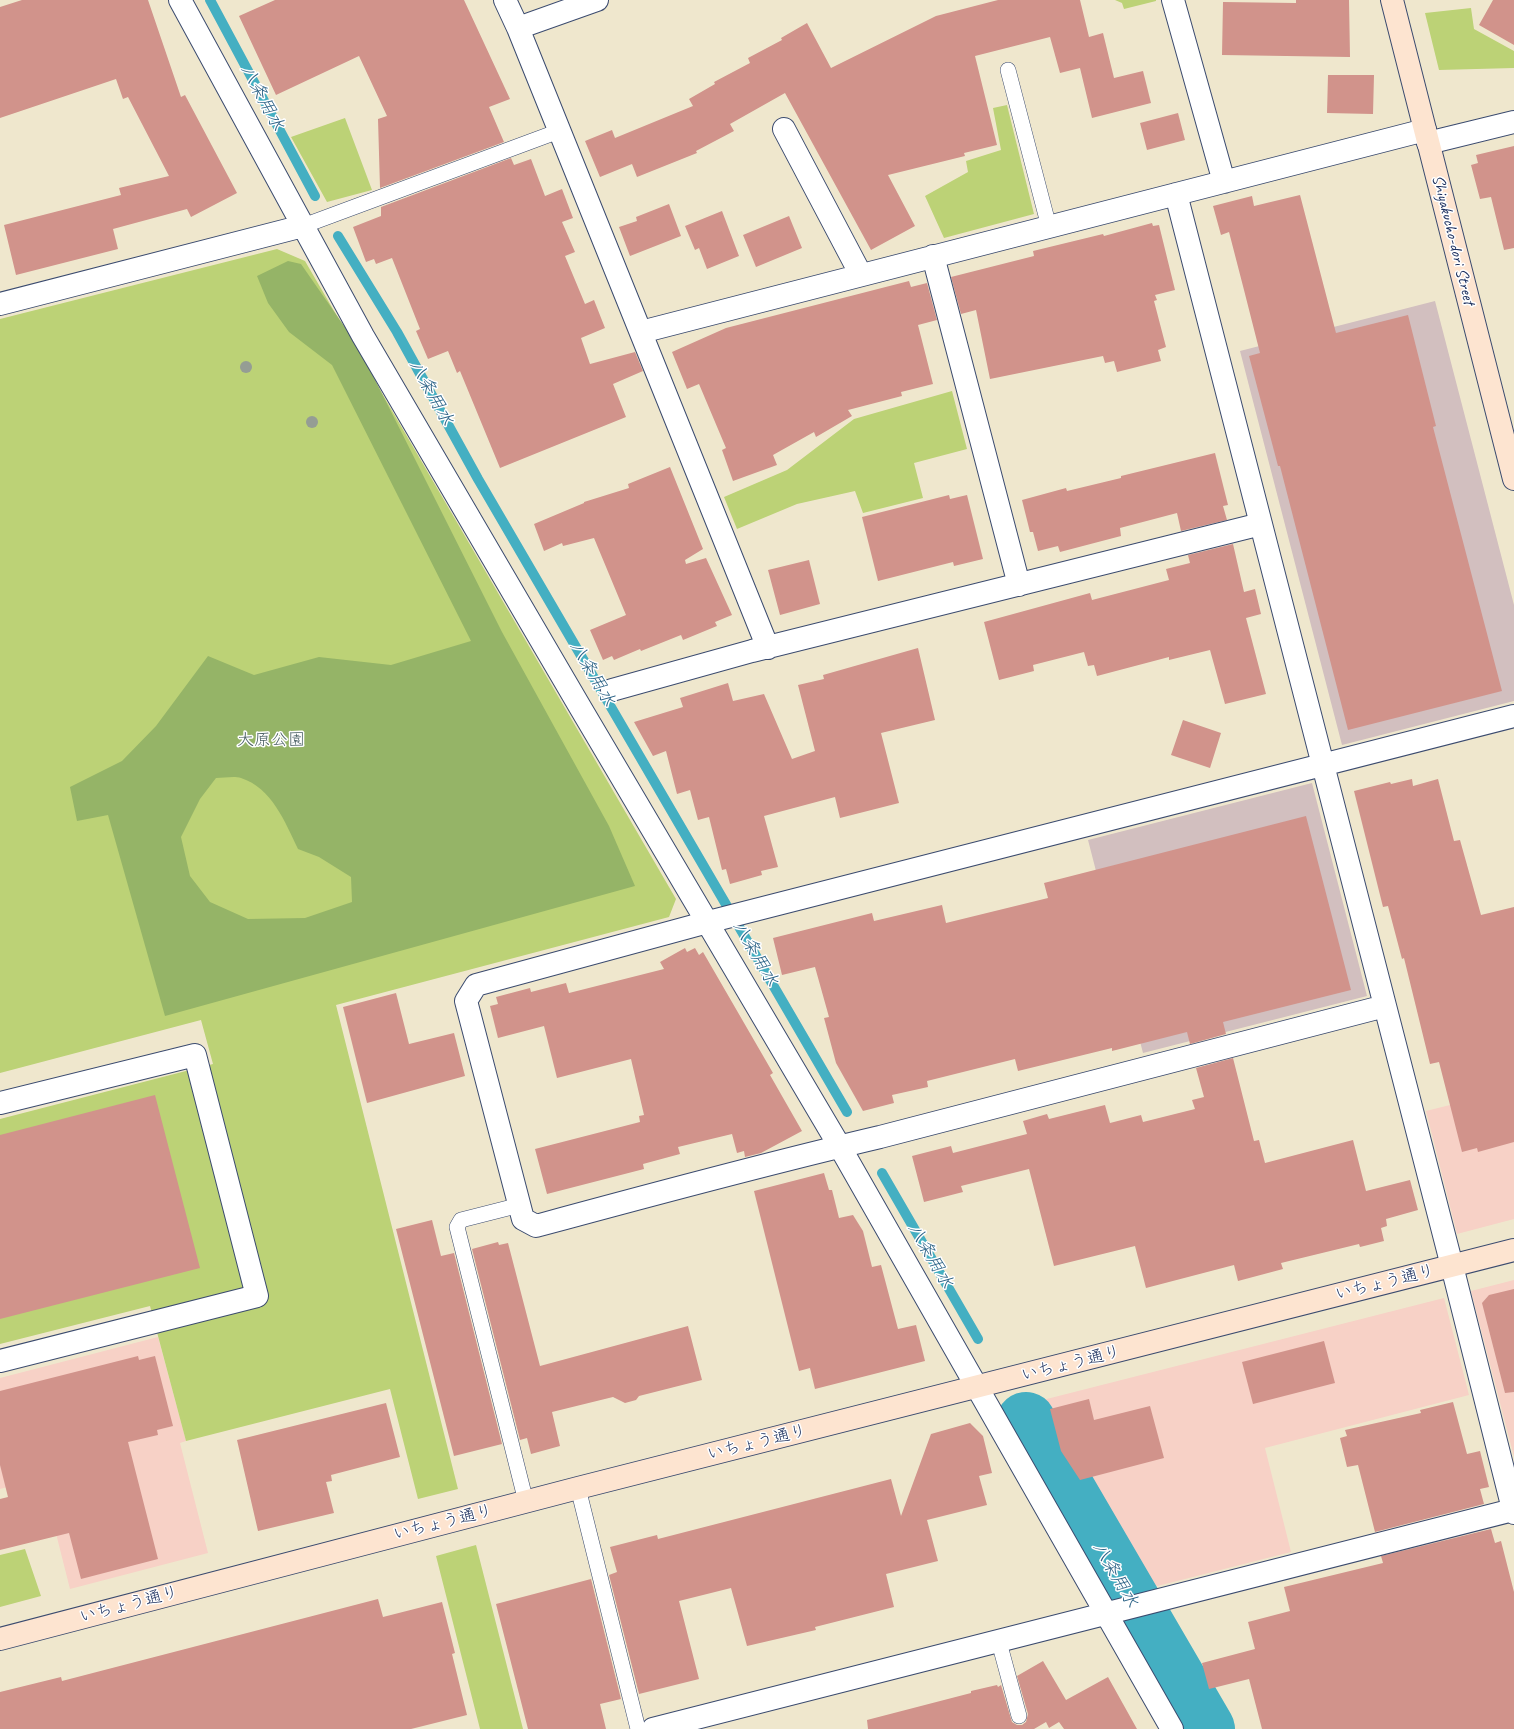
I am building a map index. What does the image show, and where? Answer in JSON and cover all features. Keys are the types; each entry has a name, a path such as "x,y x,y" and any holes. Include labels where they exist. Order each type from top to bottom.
{"street":[{"path":"180,0 302,226 371,349 576,700 714,921 840,1147 978,1387 1112,1613 1172,1729"},
{"path":"504,0 518,28 768,648"},
{"path":"518,28 597,0"},
{"path":"1173,0 1224,182"},
{"name":"Shiyakucho-dori Street","path":"1392,0 1514,479"},
{"path":"640,332 1224,182 1427,137 1514,122"},
{"path":"784,129 861,275"},
{"path":"653,1729 1514,1512 1176,194"},
{"path":"0,304 302,226"},
{"path":"933,256 1018,585"},
{"path":"612,690 768,648 1261,524"},
{"path":"1385,1006 896,1134 712,1178 536,1226 523,1219 466,1001 476,985 714,921 1514,716"},
{"path":"0,1103 195,1055 258,1296 0,1361"},
{"name":"いちょう通り","path":"0,1639 578,1488 1514,1250"}],"lane":[{"path":"1008,70 1049,227"},
{"path":"302,226 559,131"},
{"path":"520,1205 461,1220 457,1227 526,1502"},
{"path":"578,1488 638,1729"},
{"path":"999,1642 1019,1716"}],"shaded area":[{"path":"1435,301 1514,605 1514,701 1342,745 1240,351"},
{"path":"1312,783 1367,996 1143,1053 1088,840"},
{"path":"1514,1089 1514,1219 1457,1234 1426,1111"},
{"path":"1514,1280 1514,1457 1471,1291"},
{"path":"1444,1298 1469,1395 1265,1448 1291,1552 1134,1592 1027,1404"},
{"path":"158,1337 186,1441 180,1443 208,1553 70,1589 42,1478 0,1489 0,1378"}],"green space":[{"path":"1115,0 1156,1 1124,9 1122,3"},
{"path":"1471,8 1474,29 1514,51 1514,68 1439,70 1425,13"},
{"path":"1007,105 1034,214 944,238 925,196 968,172 966,161 1001,150 993,108"},
{"path":"345,118 372,190 327,202 291,137"},
{"name":"大原公園","path":"277,249 305,261 676,899 669,917 336,1005 458,1489 418,1499 390,1389 186,1441 150,1306 0,1344 0,1119 213,1064 201,1020 0,1073 0,319"},
{"path":"288,261 301,264 358,346 502,632 609,826 635,886 165,1016 108,815 77,821 70,787 122,761 156,726 208,656 254,675 319,657 391,665 471,641 332,365 289,332 268,303 257,276","holes":["216,778 241,778 252,783 261,790 276,807 298,849 319,857 351,877 352,902 305,918 248,919 210,902 190,876 181,837 200,799"]},
{"path":"952,391 967,449 914,463 923,498 863,513 855,491 797,504 737,529 724,497 787,470 854,419"},
{"path":"476,1545 523,1729 480,1729 436,1556"},
{"path":"25,1549 41,1596 0,1607 0,1555"}],"building":[{"path":"22,0 148,0 181,97 185,95 237,193 191,217 187,209 113,229 118,249 16,275 4,225 121,195 119,188 169,176 128,97 123,99 116,79 0,118 0,7"},
{"path":"275,0 464,0 510,99 489,107 504,142 380,188 378,119 387,116 359,56 276,95 239,16"},
{"path":"998,0 1080,0 1089,37 1103,33 1114,78 1143,71 1151,103 1092,118 1080,68 1060,73 1050,37 975,56 997,145 964,153 965,156 888,175 915,226 871,250 785,93 730,124 734,131 696,151 697,153 637,177 632,164 600,177 585,141 612,130 615,138 693,106 689,99 715,84 714,82 750,63 748,58 782,40 781,38 807,23 831,68 936,16"},
{"path":"1296,0 1349,0 1350,57 1222,55 1223,2 1296,3"},
{"path":"1493,0 1514,0 1514,45 1479,25"},
{"path":"1328,75 1374,75 1373,114 1327,113"},
{"path":"1178,113 1185,140 1147,150 1140,123"},
{"path":"1514,146 1514,248 1504,250 1491,197 1480,199 1471,165 1478,163 1476,155"},
{"path":"511,158 514,165 531,159 545,196 562,189 573,218 562,222 575,252 565,256 585,304 594,300 605,328 581,338 590,364 635,352 643,371 613,384 626,417 500,468 460,371 457,373 448,351 428,359 416,331 420,329 392,258 376,264 374,259 366,262 353,227 381,216 381,207"},
{"path":"1300,195 1336,333 1408,315 1436,426 1433,427 1502,691 1348,730 1280,466 1278,466 1249,356 1260,353 1244,290 1229,232 1221,235 1213,206 1252,196 1254,206"},
{"path":"669,204 681,236 630,256 619,227 637,221 636,217"},
{"path":"722,211 739,256 707,269 699,248 695,250 685,226"},
{"path":"789,216 802,248 756,267 743,235"},
{"path":"1152,223 1153,226 1159,225 1175,290 1155,295 1157,300 1154,301 1166,347 1158,350 1161,361 1117,372 1114,361 1105,363 1103,356 990,379 976,310 961,314 951,277 1034,256 1033,251 1103,234 1104,236"},
{"path":"909,281 911,287 927,283 937,320 918,325 933,384 901,392 902,396 848,410 852,416 816,437 814,432 773,455 777,465 733,481 722,450 726,448 699,384 687,389 672,352 726,328"},
{"path":"1215,453 1228,505 1223,506 1227,520 1181,531 1177,513 1120,528 1121,536 1060,552 1058,546 1038,551 1033,532 1030,532 1022,500 1066,488 1067,491 1121,478 1121,476"},
{"path":"670,467 703,549 685,560 686,564 706,558 732,615 715,622 717,626 683,640 681,635 641,651 640,649 614,660 612,656 603,660 590,630 626,615 594,538 563,546 562,543 544,551 534,524 584,502 629,488 628,484"},
{"path":"949,495 950,499 967,495 983,559 954,566 953,562 878,581 862,517"},
{"path":"1233,544 1244,592 1255,589 1261,614 1246,618 1266,694 1225,704 1210,650 1169,660 1169,657 1097,676 1094,665 1088,666 1084,652 1033,665 1034,671 999,680 984,622 1090,593 1092,600 1169,580 1166,569 1190,563 1188,555"},
{"path":"809,560 820,604 780,615 768,570"},
{"path":"918,648 935,720 881,733 899,803 840,818 835,797 764,816 778,867 761,871 762,875 730,884 726,869 722,870 709,817 698,820 690,790 677,794 666,751 653,756 634,722 683,707 680,698 728,683 733,701 764,694 792,759 815,751 798,685 824,679 823,675"},
{"path":"1183,720 1221,733 1210,768 1171,755"},
{"path":"1412,779 1413,786 1438,779 1454,841 1460,840 1481,915 1514,907 1514,1142 1478,1152 1477,1148 1462,1152 1439,1062 1430,1064 1404,958 1402,959 1388,906 1383,907 1354,791 1390,782 1391,784"},
{"path":"1306,816 1351,990 1223,1022 1226,1034 1190,1044 1187,1032 1112,1051 1112,1048 1018,1071 1015,1059 927,1081 928,1087 892,1095 894,1103 863,1111 836,1063 824,1018 829,1017 815,967 782,975 773,938 872,913 874,921 942,905 946,923 1048,898 1044,883"},
{"path":"685,948 687,952 695,948 699,955 703,952 773,1073 770,1075 802,1131 761,1153 745,1157 744,1151 737,1153 732,1134 678,1147 680,1154 643,1164 644,1169 547,1194 535,1149 640,1122 639,1116 644,1115 631,1059 557,1078 544,1026 498,1038 490,1006 498,1004 496,997 530,988 531,992 566,983 569,993 664,969 660,962"},
{"path":"396,993 409,1044 454,1033 465,1076 367,1103 343,1007"},
{"path":"1233,1058 1254,1141 1259,1140 1265,1163 1353,1140 1366,1191 1410,1180 1418,1210 1386,1219 1387,1226 1381,1228 1384,1241 1360,1247 1359,1244 1281,1263 1283,1269 1238,1281 1234,1265 1146,1288 1135,1246 1054,1266 1029,1169 961,1186 963,1192 924,1202 912,1156 951,1146 953,1153 1027,1134 1023,1121 1047,1114 1049,1119 1105,1105 1110,1123 1141,1115 1143,1122 1195,1109 1192,1100 1204,1097 1196,1068"},
{"path":"155,1095 200,1268 0,1319 0,1135"},
{"path":"824,1173 829,1190 832,1190 839,1218 853,1215 863,1231 872,1267 881,1265 898,1329 916,1325 925,1361 815,1389 810,1368 799,1371 754,1191"},
{"path":"432,1220 441,1256 454,1253 502,1444 454,1456 396,1229"},
{"path":"498,1242 499,1245 508,1243 540,1366 688,1326 702,1380 639,1396 636,1400 625,1403 613,1397 552,1412 560,1446 531,1454 527,1438 520,1440 472,1249"},
{"path":"1514,1289 1514,1392 1505,1393 1482,1303 1489,1295"},
{"path":"1324,1341 1335,1383 1253,1404 1242,1362"},
{"path":"138,1356 139,1360 155,1356 173,1426 157,1430 158,1435 128,1442 158,1559 81,1579 69,1533 0,1550 0,1499 8,1497 0,1465 0,1391"},
{"path":"1089,1399 1094,1420 1150,1406 1164,1458 1080,1480 1061,1451 1050,1409"},
{"path":"1453,1402 1467,1454 1480,1451 1489,1487 1480,1489 1484,1504 1375,1532 1358,1465 1347,1467 1340,1438 1347,1436 1345,1430 1421,1413 1420,1410"},
{"path":"386,1403 400,1457 331,1475 332,1481 326,1482 334,1513 258,1531 237,1440"},
{"path":"970,1423 983,1436 992,1473 979,1476 987,1505 927,1520 938,1561 886,1574 894,1607 815,1627 816,1630 747,1646 731,1588 679,1601 699,1679 639,1694 609,1575 617,1572 610,1547 657,1535 658,1539 891,1479 901,1516 931,1434"},
{"path":"1491,1529 1495,1543 1501,1541 1514,1592 1514,1729 1262,1729 1249,1679 1209,1689 1202,1663 1255,1649 1248,1622 1290,1611 1284,1587 1383,1563 1381,1556"},
{"path":"591,1579 621,1699 600,1704 606,1729 528,1729 496,1604"},
{"path":"378,1599 383,1617 442,1602 455,1653 452,1654 467,1715 411,1729 0,1729 0,1692 61,1677 62,1681"},
{"path":"1043,1661 1066,1700 1108,1677 1137,1729 1064,1729 1059,1722 1049,1728 1046,1722 1034,1729 868,1729 867,1720 997,1685 998,1687 1001,1685 1012,1722 1017,1725 1022,1725 1026,1722 1028,1714 1017,1676"}],"waterway":[{"name":"八条用水","path":"210,0 315,196"},
{"name":"八条用水","path":"338,236 397,332 478,479 847,1112"},
{"name":"八条用水","path":"882,1173 978,1339"},
{"name":"八条用水","path":"1026,1422 1205,1729"}]}
